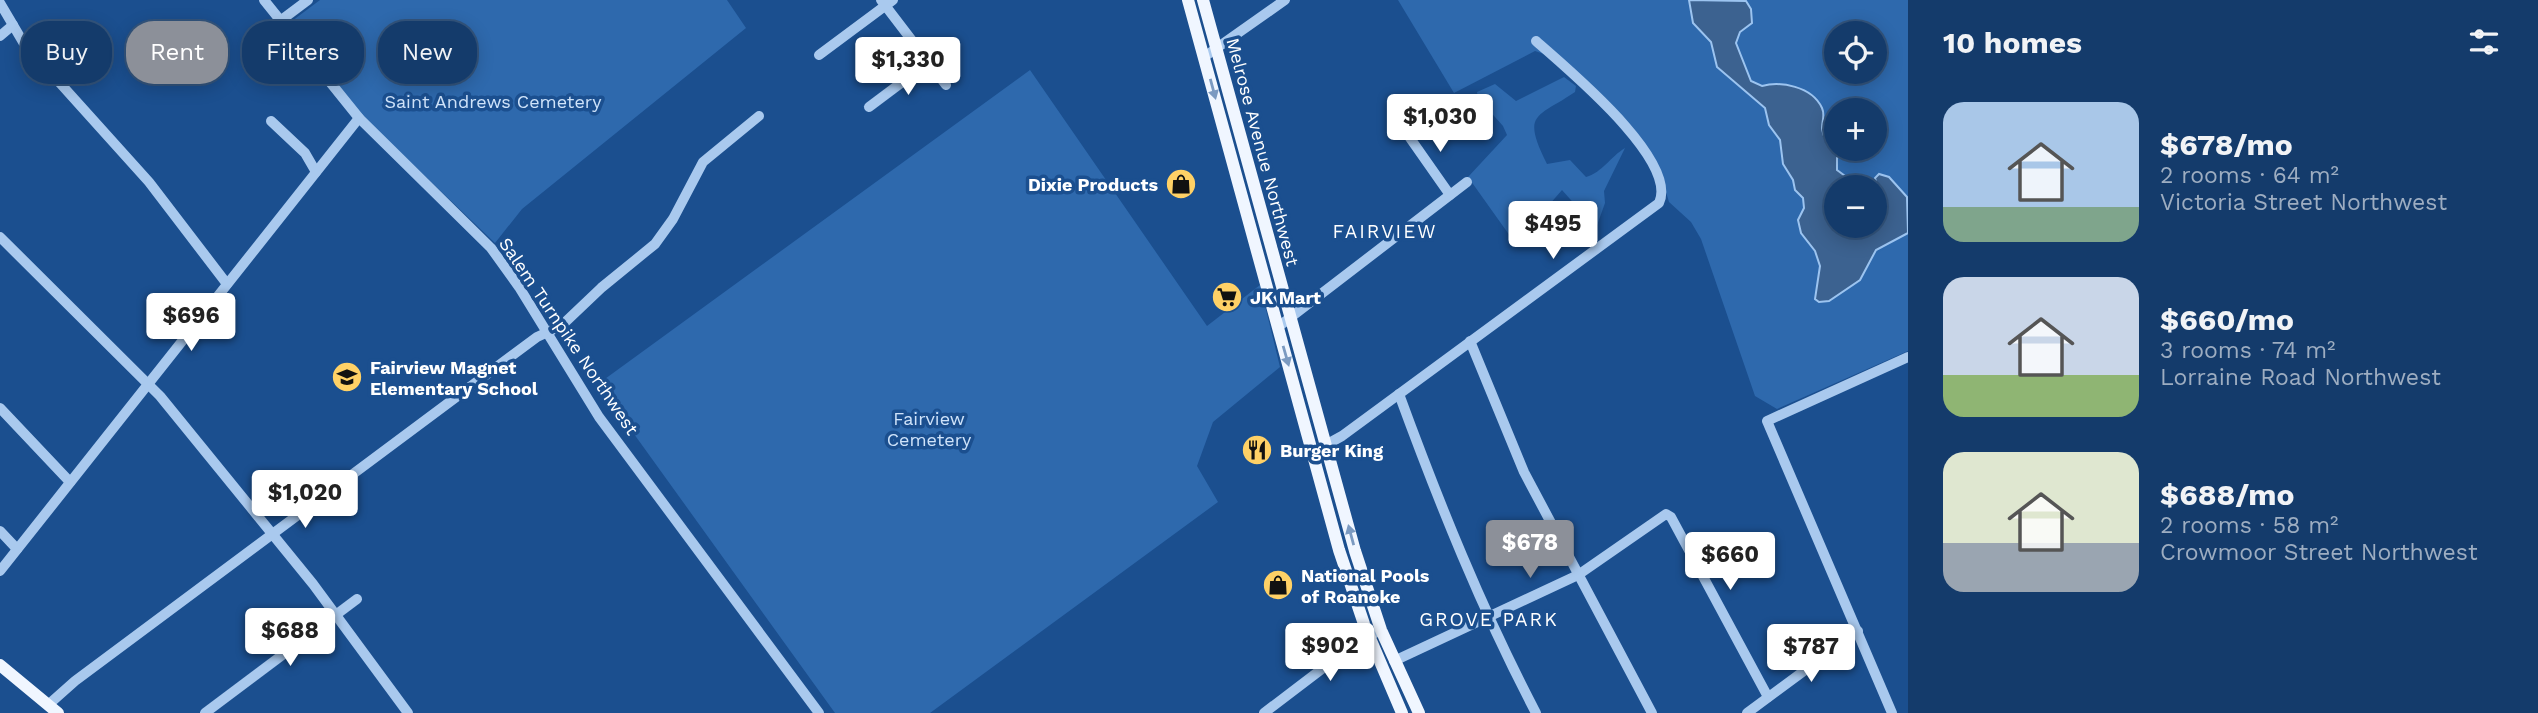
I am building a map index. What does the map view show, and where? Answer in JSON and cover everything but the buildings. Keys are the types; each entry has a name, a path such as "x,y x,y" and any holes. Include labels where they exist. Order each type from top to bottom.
{"main road":[{"name":"Melrose Avenue Northwest","path":"1188,0 1339,550 1369,636 1402,713"},
{"name":"Melrose Avenue Northwest","path":"1203,0 1358,561 1381,630 1419,713"},
{"path":"0,665 53,709"}],"street":[{"name":"Salem Turnpike Northwest","path":"264,0 279,21"},
{"path":"281,21 308,0"},
{"path":"1204,57 1285,0"},
{"path":"819,55 886,2 946,85"},
{"path":"0,3 46,71 149,182 227,284"},
{"path":"0,36 13,25"},
{"path":"1313,452 1399,394 1656,207 1662,198 1660,177 1638,140 1536,41"},
{"path":"869,107 929,62"},
{"name":"Salem Turnpike Northwest","path":"331,84 359,118 491,248 599,417 819,713"},
{"path":"53,709 75,681 546,332 561,326 601,288 655,244 673,219 703,162 759,116"},
{"path":"0,570 359,118"},
{"path":"271,121 300,147 316,172"},
{"path":"1403,128 1450,195"},
{"path":"1278,327 1467,182"},
{"path":"0,237 147,383 273,533 408,713"},
{"path":"1470,341 1524,472 1652,713"},
{"path":"1892,713 1767,421 1906,358 1908,372"},
{"path":"1399,394 1439,504 1487,617 1536,713"},
{"path":"0,408 70,482"},
{"path":"1394,661 1578,575 1666,514 1671,517 1768,697"},
{"path":"0,531 17,549"},
{"path":"205,713 357,599"},
{"path":"1272,711 1369,636 1381,630"},
{"path":"1747,713 1858,631"}],"green space":[{"name":"Saint Andrews Cemetery","path":"320,0 727,0 746,28 522,209 495,243 383,136 336,84 364,84 364,21 292,21"},
{"path":"1398,0 1908,0 1908,351 1777,409 1755,396 1701,239 1691,222 1669,202 1659,169 1565,61 1535,51 1454,93"},
{"name":"Fairview Cemetery","path":"1030,70 1207,326 1260,285 1280,367 1213,422 1197,466 1218,502 930,713 835,713 598,384"},
{"path":"1564,77 1576,86 1575,92 1543,112 1534,125 1539,147 1547,164 1570,160 1586,177 1597,172 1625,148 1604,191 1605,203 1595,231 1585,225 1578,208 1562,190 1528,229 1527,241 1515,243 1468,177 1507,135 1503,126 1478,98 1477,92 1495,84 1516,101"}],"shaded area":[{"path":"1689,0 1746,1 1751,9 1752,23 1740,32 1736,43 1751,81 1762,86 1778,84 1803,90 1822,108 1824,161 1837,161 1837,170 1844,175 1824,175 1824,238 1887,238 1887,176 1907,197 1908,233 1876,250 1860,280 1829,301 1819,302 1815,299 1820,266 1815,251 1801,233 1798,220 1804,208 1803,198 1795,190 1793,180 1783,164 1780,140 1769,125 1765,108 1717,67 1711,42 1693,23"}],"place":[{"name":"Dixie Products","path":"1181,184"},
{"name":"JK Mart","path":"1227,297"},
{"name":"Fairview Magnet Elementary School","path":"347,377"},
{"name":"Burger King","path":"1257,450"},
{"name":"National Pools of Roanoke","path":"1278,585"}],"district":[{"name":"FAIRVIEW","path":"1385,231"},
{"name":"GROVE PARK","path":"1489,619"}]}
